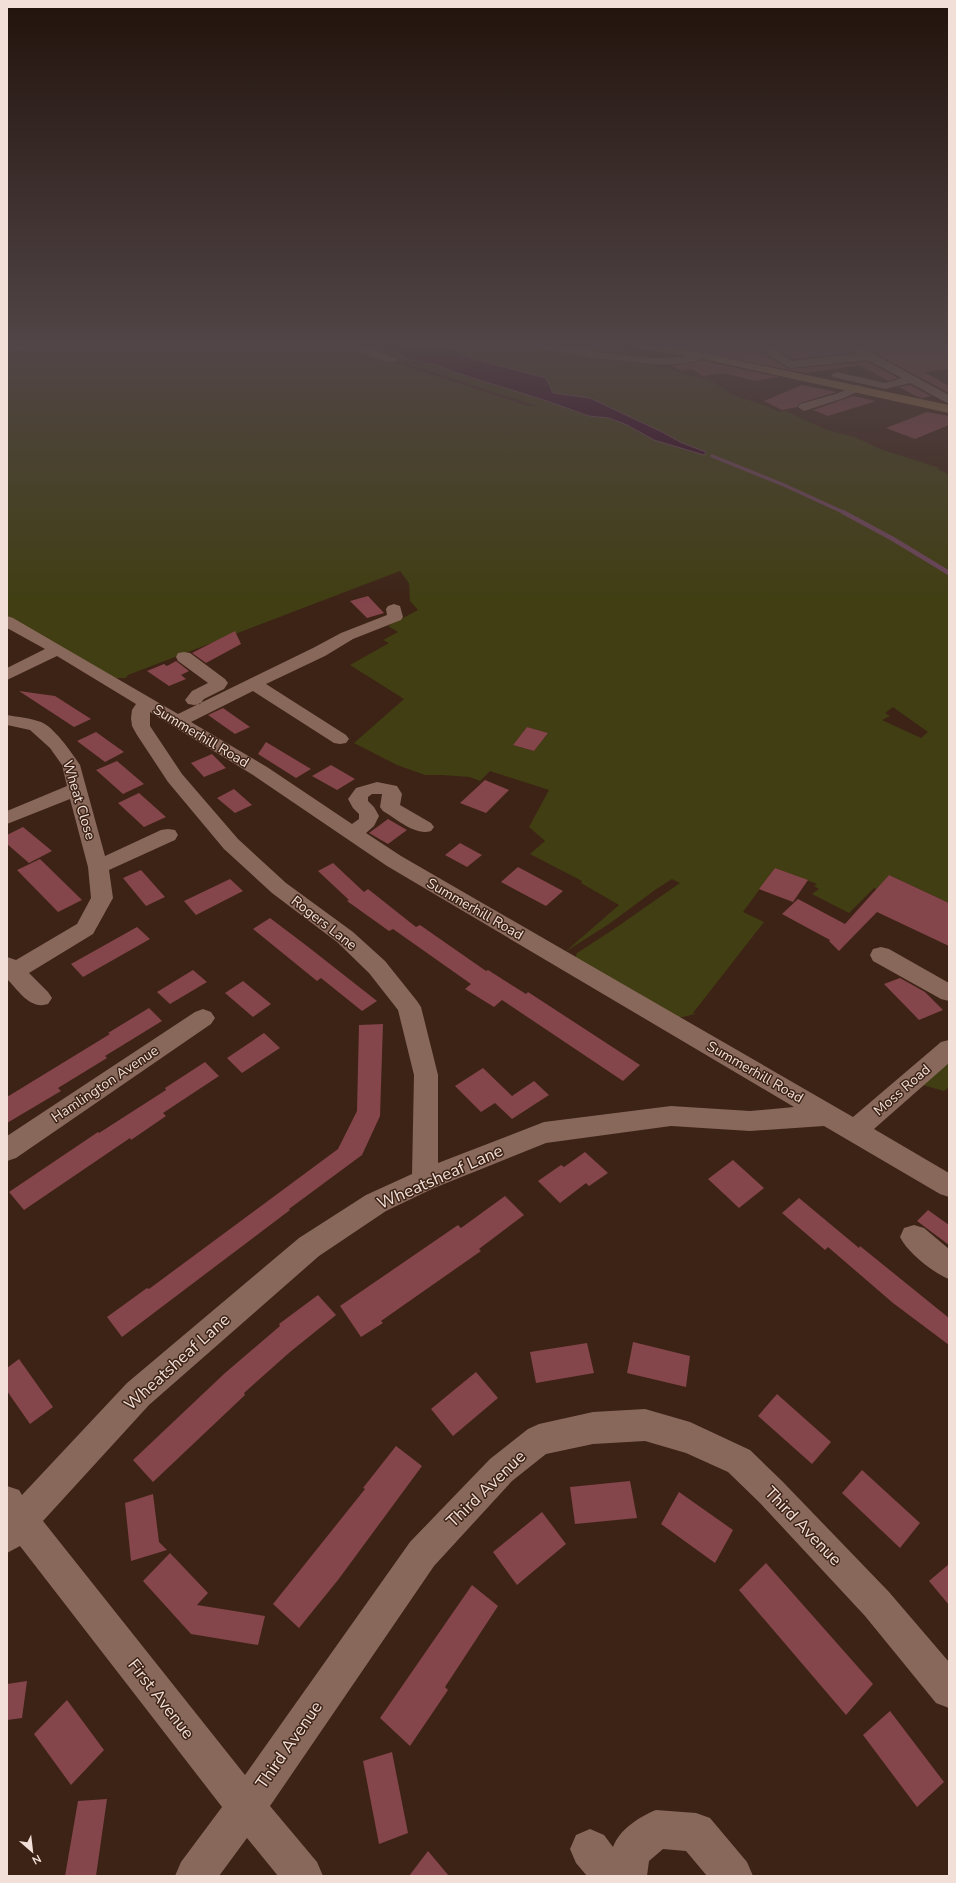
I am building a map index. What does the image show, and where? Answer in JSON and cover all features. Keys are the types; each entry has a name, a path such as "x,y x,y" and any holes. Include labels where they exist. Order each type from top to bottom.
{"street":[{"path":"184,719 347,636 395,617 394,609"},
{"name":"Summerhill Road","path":"7,621 146,702 184,719 394,861 949,1186"},
{"path":"7,675 57,649"},
{"path":"184,657 219,683 218,685 194,692 189,710 184,719"},
{"path":"254,684 340,739"},
{"name":"Rogers Lane","path":"146,702 141,710 140,718 146,735 175,778 230,844 280,888 345,937 377,967 409,1007 426,1075 425,1180"},
{"name":"Wheat Close","path":"7,720 36,726 45,732 64,754 71,765 98,866 102,898 85,929 11,968 40,998"},
{"path":"352,833 366,823 370,816 358,802 358,798 363,792 374,788 390,790 392,794 390,807 424,827"},
{"path":"7,818 77,789"},
{"path":"98,866 168,835"},
{"path":"881,955 949,993"},
{"name":"Hamlington Avenue","path":"7,1150 203,1018"},
{"name":"Moss Road","path":"855,1131 949,1049"},
{"name":"Wheatsheaf Lane","path":"12,1519 138,1394 309,1247 376,1203 425,1180 544,1133 671,1116 750,1121 829,1115"},
{"path":"914,1236 949,1266"},
{"name":"Third Avenue","path":"194,1876 246,1807 422,1554 501,1470 539,1440 593,1428 645,1425 690,1438 739,1461 771,1492 877,1604 949,1690"},
{"name":"First Avenue","path":"12,1519 303,1876"},
{"path":"627,1876 631,1851 656,1829 696,1832 733,1876"}],"shaded area":[{"path":"7,431 638,431 654,440 706,452 682,443 659,431 830,431 855,437 880,449 940,468 937,469 949,474 949,903 889,875 877,889 874,888 849,913 812,894 819,889 814,886 817,884 775,868 743,912 764,922 693,1013 695,1014 683,1017 671,1017 574,961 577,953 680,883 672,879 609,924 565,952 619,905 581,883 582,881 530,854 545,841 529,827 549,790 490,771 480,781 470,777 425,775 397,765 354,743 404,699 350,665 389,643 383,640 398,632 388,626 418,610 410,601 409,583 400,571 128,675 126,678 114,678 7,616","holes":["893,707 928,732 921,738 882,720 890,716 885,713","527,727 548,733 534,751 513,745"]},
{"path":"638,431 660,431 682,443 706,452 704,455 654,440"},
{"path":"949,1058 949,1087 944,1091 919,1084"}],"building":[{"path":"894,431 935,431 915,439"},
{"path":"368,596 384,613 367,618 350,601"},
{"path":"235,631 241,644 206,663 192,653"},
{"path":"176,661 189,671 181,675 186,679 169,686 147,671 164,664 167,666"},
{"path":"19,691 55,696 91,719 74,727"},
{"path":"223,708 250,727 235,734 208,715"},
{"path":"527,727 548,733 534,751 513,745"},
{"path":"96,732 124,752 105,762 77,741"},
{"path":"266,742 311,769 296,778 258,754"},
{"path":"212,754 226,768 204,777 191,763"},
{"path":"117,761 144,784 123,794 96,770"},
{"path":"331,765 355,779 337,790 312,776"},
{"path":"485,780 509,790 486,813 460,803"},
{"path":"234,789 252,805 235,813 217,798"},
{"path":"139,793 166,817 144,827 118,803"},
{"path":"388,819 407,830 388,844 369,833"},
{"path":"23,827 52,851 29,863 7,844 7,835"},
{"path":"460,843 482,855 467,867 445,855"},
{"path":"40,859 82,900 58,912 17,870"},
{"path":"333,863 364,892 368,889 416,927 420,925 486,971 488,970 526,994 528,992 640,1065 623,1081 502,1000 494,1007 465,989 471,984 393,929 389,931 347,901 349,900 318,871"},
{"path":"518,867 563,891 546,906 501,882"},
{"path":"775,868 808,880 793,902 759,889"},
{"path":"141,870 165,897 146,906 123,878"},
{"path":"889,875 949,903 949,946 877,912 839,951 829,941 830,940 782,914 798,899 845,924"},
{"path":"230,879 243,891 196,915 184,901"},
{"path":"270,918 377,1001 362,1011 321,978 317,981 253,929"},
{"path":"137,927 150,939 83,977 71,964"},
{"path":"193,970 207,982 170,1004 157,992"},
{"path":"900,978 925,992 943,1010 919,1020 884,984"},
{"path":"243,981 271,1004 253,1017 225,993"},
{"path":"149,1008 162,1021 105,1056 107,1058 58,1088 61,1091 7,1123 7,1097 110,1034 108,1033"},
{"path":"383,1024 380,1116 362,1155 122,1337 107,1317 147,1288 149,1289 338,1149 357,1111 359,1025"},
{"path":"264,1033 280,1048 242,1073 227,1058"},
{"path":"205,1062 219,1076 163,1113 166,1116 131,1140 130,1138 24,1210 9,1192 98,1132 99,1133 166,1090 165,1088"},
{"path":"483,1068 512,1096 534,1081 549,1095 512,1119 495,1103 481,1112 455,1086"},
{"path":"585,1152 608,1173 589,1186 586,1183 560,1203 538,1181 561,1165 564,1167"},
{"path":"733,1160 764,1188 739,1208 708,1179"},
{"path":"505,1196 524,1215 479,1249 481,1251 381,1321 383,1323 361,1337 340,1306 458,1225 461,1228"},
{"path":"799,1198 859,1248 860,1246 949,1318 949,1345 893,1303 828,1247 825,1250 782,1213"},
{"path":"928,1210 949,1225 949,1245 917,1221"},
{"path":"318,1295 336,1315 290,1352 244,1393 245,1395 153,1482 133,1460 225,1373 280,1326 279,1324"},
{"path":"633,1342 690,1356 686,1387 627,1373"},
{"path":"587,1343 594,1373 536,1383 530,1352"},
{"path":"19,1359 53,1407 30,1424 7,1391 7,1368"},
{"path":"476,1372 498,1398 453,1436 431,1409"},
{"path":"777,1394 831,1442 812,1464 758,1416"},
{"path":"396,1446 422,1466 338,1580 299,1628 273,1604 365,1489 363,1488"},
{"path":"862,1470 920,1523 900,1548 842,1493"},
{"path":"630,1481 637,1518 575,1524 570,1487"},
{"path":"679,1492 733,1530 715,1563 661,1524"},
{"path":"153,1494 159,1542 167,1550 131,1561 125,1503"},
{"path":"542,1512 566,1544 517,1585 493,1552"},
{"path":"170,1553 208,1593 197,1605 265,1616 258,1645 191,1634 143,1581"},
{"path":"766,1563 873,1684 846,1715 739,1590"},
{"path":"949,1564 949,1605 929,1581"},
{"path":"472,1585 498,1606 445,1687 448,1690 410,1746 380,1718"},
{"path":"27,1681 22,1718 7,1720 7,1684"},
{"path":"67,1700 104,1750 71,1785 34,1734"},
{"path":"890,1711 944,1782 917,1807 863,1735"},
{"path":"392,1752 408,1833 379,1844 363,1761"},
{"path":"107,1799 96,1876 65,1876 78,1801"},
{"path":"428,1851 449,1876 409,1876"}],"waterway":[{"path":"712,456 784,485 844,513"},
{"path":"844,513 893,539 949,573"}]}
